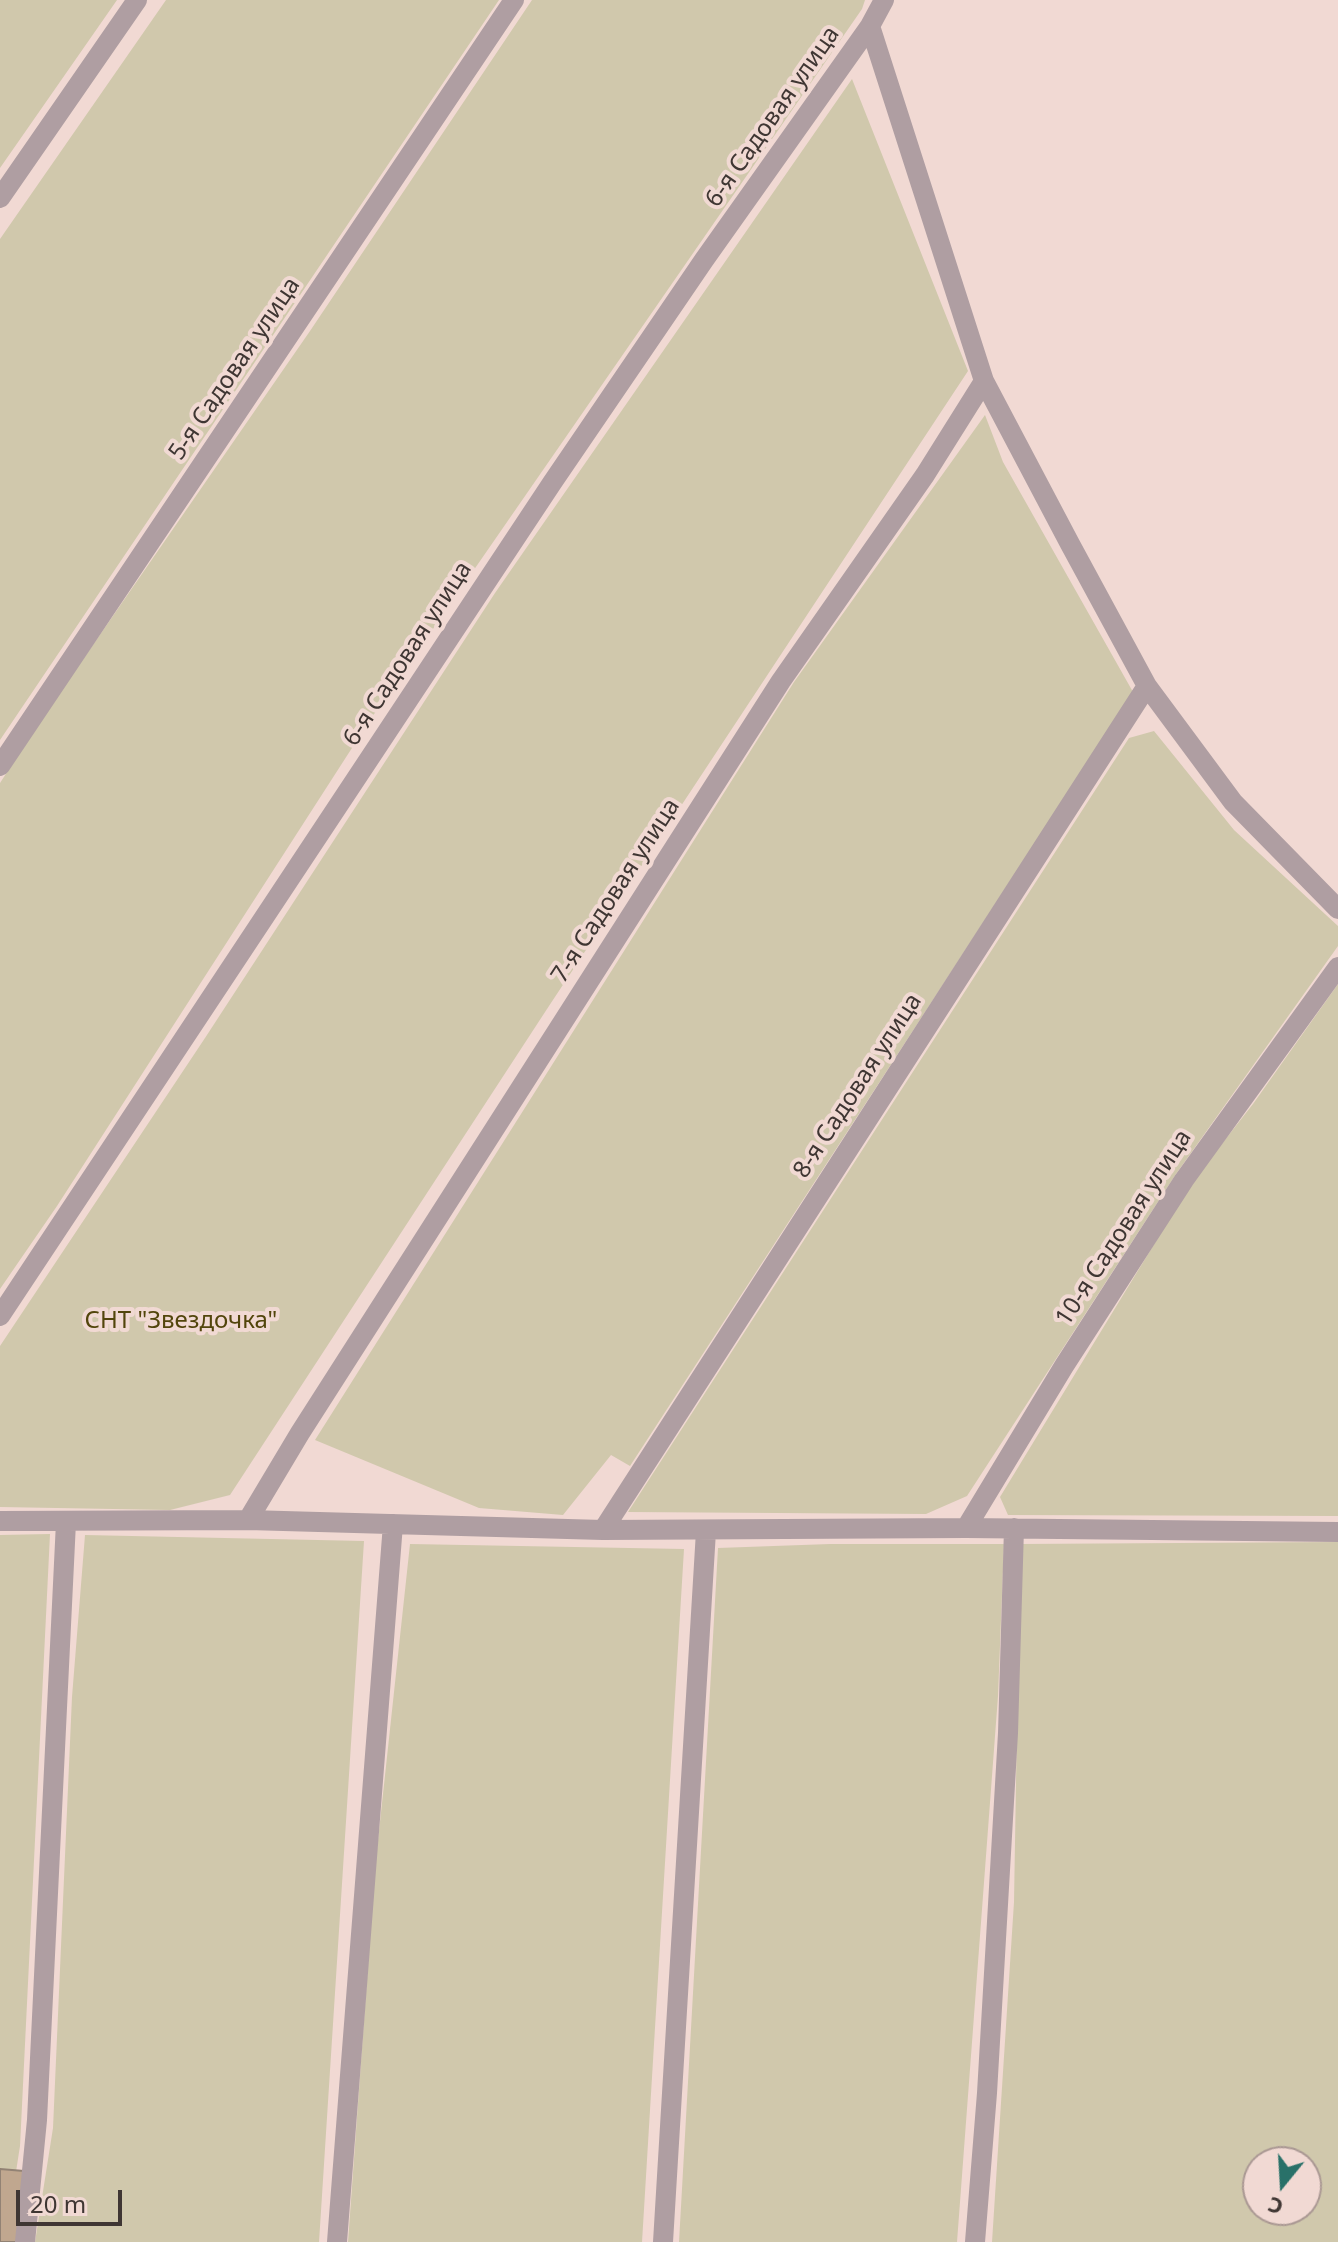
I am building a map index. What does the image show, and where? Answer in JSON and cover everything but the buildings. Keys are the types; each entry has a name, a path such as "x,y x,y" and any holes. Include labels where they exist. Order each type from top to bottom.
{"street":[{"path":"0,198 137,0"},
{"name":"5-я Садовая улица","path":"0,766 514,0"},
{"name":"6-я Садовая улица","path":"0,1316 552,483 713,247 870,26 884,0"},
{"path":"870,26 984,381 1147,686 1233,802 1338,909"},
{"name":"7-я Садовая улица","path":"248,1520 300,1433 781,681 925,475 984,381"},
{"name":"8-я Садовая улица","path":"608,1522 1147,686"},
{"name":"10-я Садовая улица","path":"966,1528 1064,1366 1184,1180 1338,967"},
{"path":"0,1521 608,1522 706,1531 1014,1528 1338,1532"},
{"path":"25,2242 37,2120 66,1522"},
{"path":"337,2242 393,1524"},
{"path":"975,2242 1008,1733 1014,1528"},
{"path":"663,2242 706,1531"}],"green space":[{"path":"0,0 117,0 0,168"},
{"path":"166,0 499,0 0,740 0,239"},
{"path":"532,0 865,0 862,9 370,720 57,1206 0,1289 0,783"},
{"name":"СНТ \"Звездочка\"","path":"852,79 968,371 230,1495 170,1510 0,1507 0,1346 495,593"},
{"path":"985,415 1003,462 1133,692 630,1466 611,1455 563,1515 479,1508 315,1440 794,682"},
{"path":"1154,731 1234,830 1338,926 1338,946 1176,1174 967,1496 926,1514 628,1512 1129,738"},
{"path":"1338,984 1338,1516 1008,1515 1000,1497 1192,1182 1253,1104"},
{"path":"50,1534 20,2146 5,2242 0,2242 0,1535"},
{"path":"85,1535 364,1541 319,2242 35,2242 53,2128 72,1697"},
{"path":"1338,1542 1338,2242 992,2242 1014,1902 1020,1544"},
{"path":"410,1544 684,1549 642,2242 348,2242 375,1868"},
{"path":"830,1544 1004,1544 998,1696 957,2242 679,2242 718,1548"}]}
